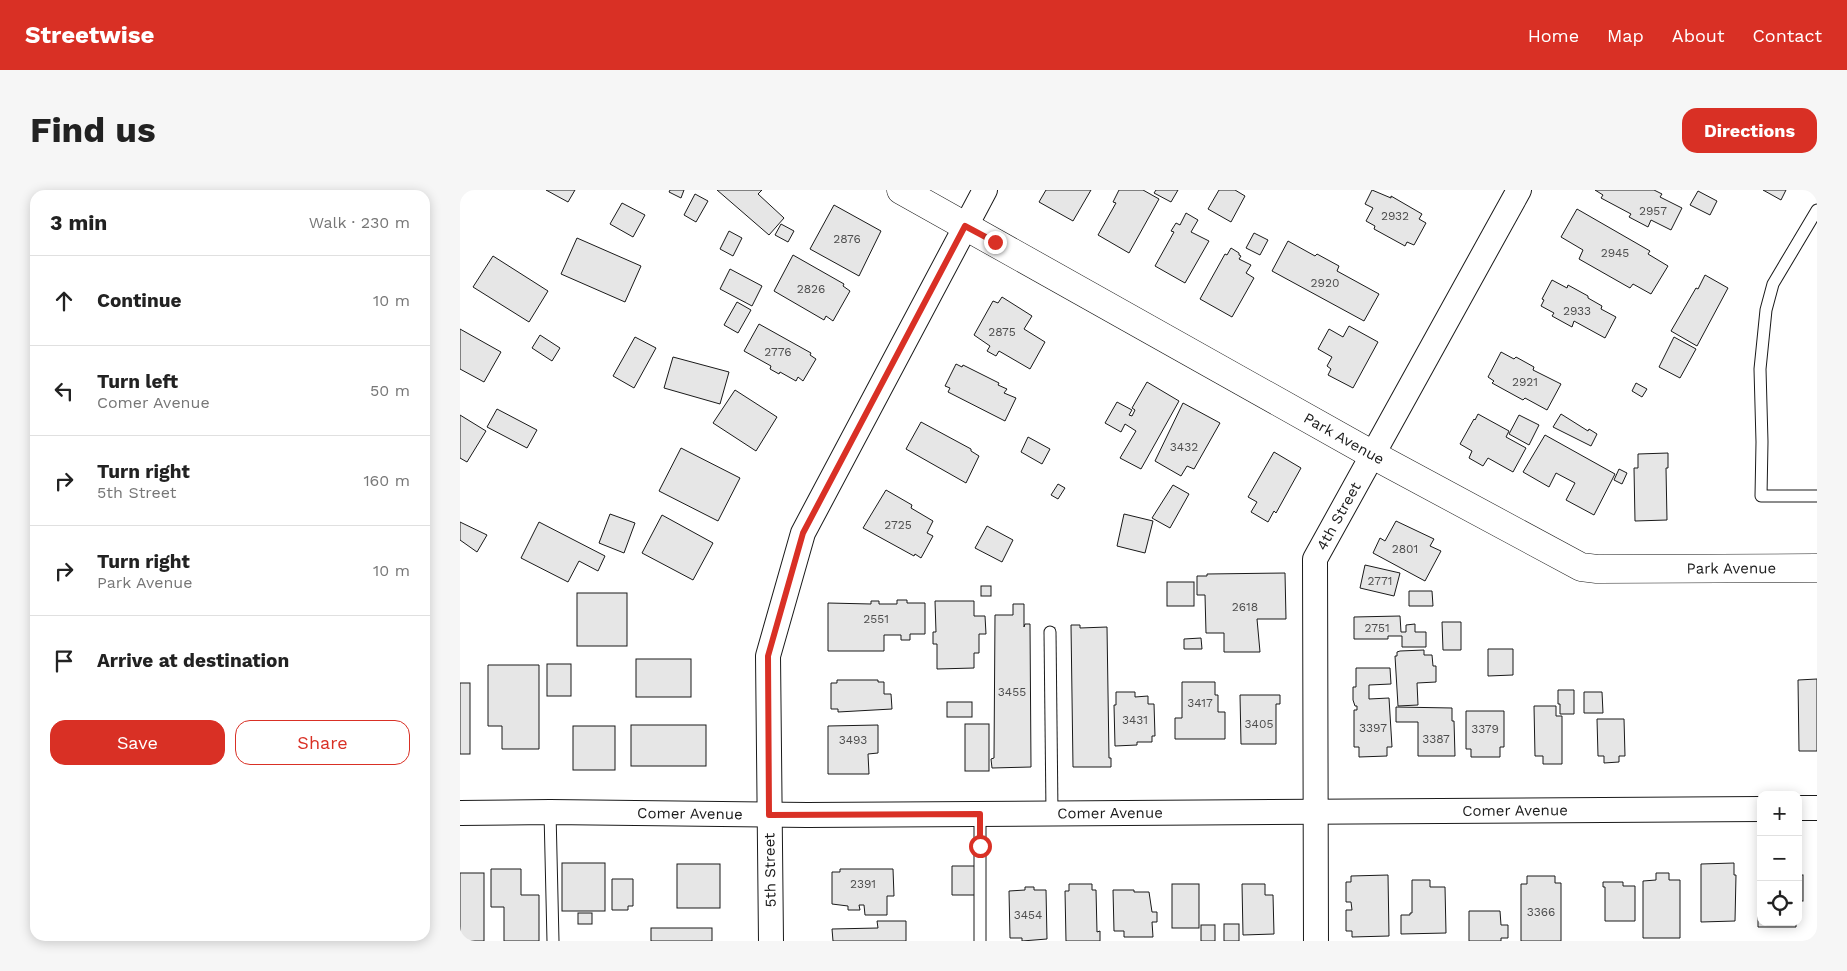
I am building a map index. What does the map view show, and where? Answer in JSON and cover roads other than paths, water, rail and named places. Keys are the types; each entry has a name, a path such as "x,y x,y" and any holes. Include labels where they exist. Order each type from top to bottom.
{"street":[{"name":"Park Avenue","path":"901,190 1373,455 1581,567 1597,569 1817,568"},
{"name":"5th Street","path":"771,941 768,656 803,533 985,190"},
{"name":"4th Street","path":"1316,941 1315,559 1519,190"},
{"path":"1802,808 1817,808"},
{"name":"Comer Avenue","path":"460,813 550,812 769,815 1757,809"}],"lane":[{"path":"1817,210 1772,284 1766,310 1760,369 1761,496 1817,496"},
{"path":"1050,632 1052,813"},
{"path":"550,812 553,941"},
{"path":"980,814 980,941"}]}
